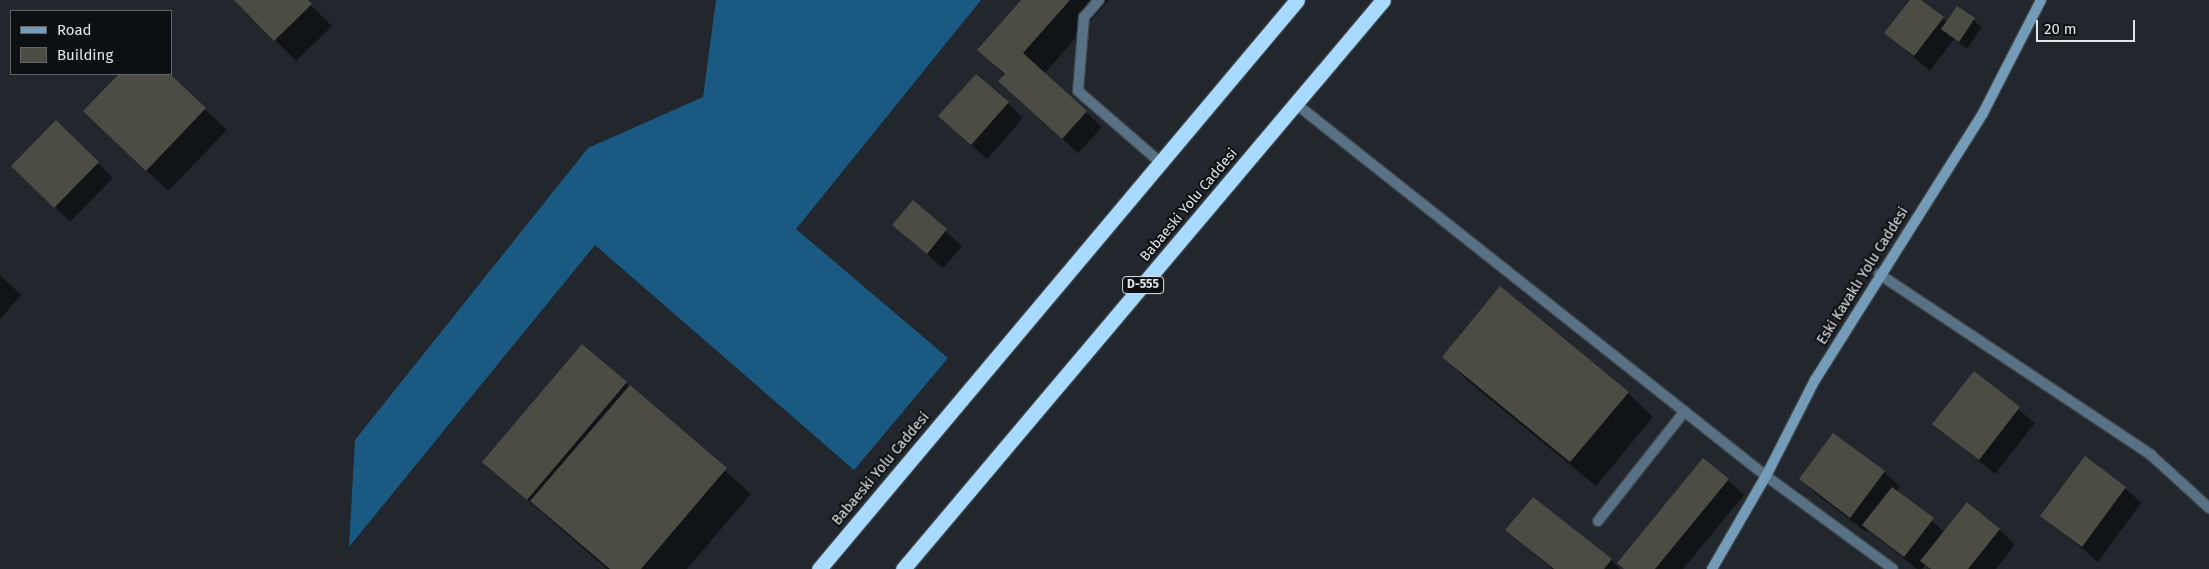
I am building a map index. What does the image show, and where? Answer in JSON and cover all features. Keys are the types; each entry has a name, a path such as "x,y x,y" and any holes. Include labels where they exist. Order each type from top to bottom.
{"highway":[{"name":"Babaeski Yolu Caddesi","path":"819,569 1297,0"},
{"name":"Babaeski Yolu Caddesi","path":"903,569 1383,0"}],"street":[{"path":"1099,0 1084,17 1078,91 1160,162"},
{"name":"Eski Kavaklı Yolu Caddesi","path":"1712,569 1766,476 1815,380 1879,274 1983,113 2041,0"},
{"path":"1296,104 1766,476 1893,569"},
{"path":"1879,274 2151,455 2209,508"},
{"path":"1598,521 1685,412"}],"shaded area":[{"path":"716,0 981,0 796,229 948,358 854,470 595,245 349,547 355,440 588,148 703,97"}],"building":[{"path":"234,0 308,0 312,4 274,41"},
{"path":"1021,0 1070,0 1023,53 1087,111 1062,139 998,81 1005,74 977,50"},
{"path":"1910,0 1921,0 1944,17 1914,56 1884,33"},
{"path":"1957,6 1975,18 1959,42 1941,29"},
{"path":"976,74 1009,102 971,145 938,116"},
{"path":"118,75 171,75 206,108 146,171 83,111"},
{"path":"56,120 99,162 54,208 11,166"},
{"path":"913,200 947,229 927,254 892,225"},
{"path":"1500,286 1629,392 1570,462 1442,357"},
{"path":"582,344 627,382 527,500 482,462"},
{"path":"1974,371 2020,407 1979,460 1932,424"},
{"path":"630,385 727,468 641,569 610,569 530,501"},
{"path":"1833,433 1885,471 1850,518 1799,479"},
{"path":"2085,456 2126,487 2082,547 2040,516"},
{"path":"1703,458 1729,479 1655,569 1624,569 1617,563"},
{"path":"1892,487 1934,518 1904,557 1862,525"},
{"path":"1533,497 1612,559 1604,569 1554,569 1505,530"},
{"path":"1967,502 2000,529 1968,569 1931,569 1920,561"}]}
